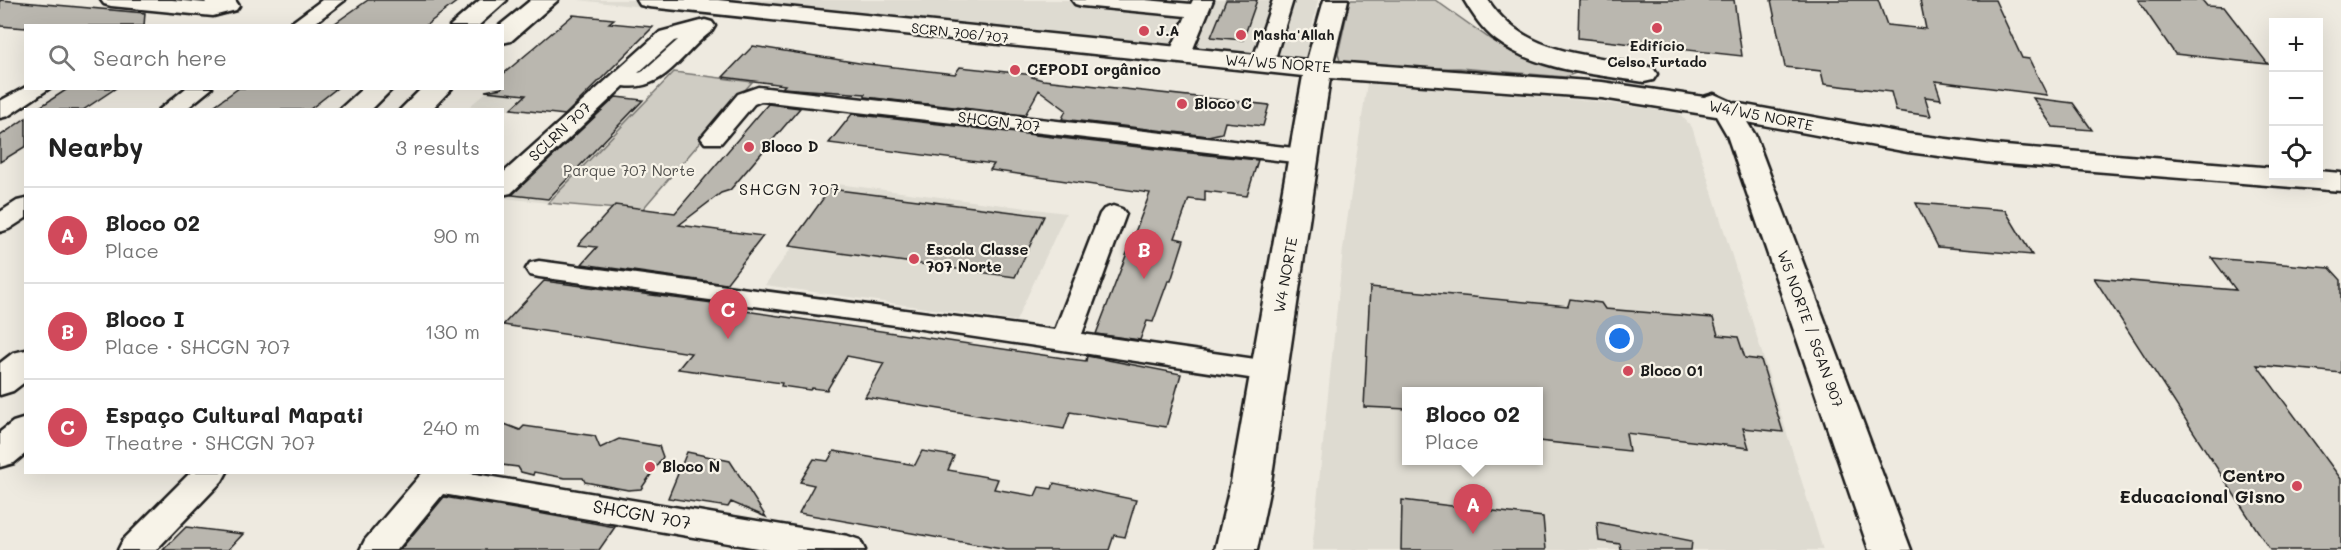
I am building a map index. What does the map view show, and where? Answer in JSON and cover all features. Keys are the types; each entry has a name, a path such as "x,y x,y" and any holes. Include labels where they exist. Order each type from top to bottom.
{"main road":[{"path":"465,24 495,0"},
{"path":"504,34 546,0"},
{"name":"SCRN 706/707","path":"648,0 695,2 725,8 1179,56"},
{"name":"W4 NORTE","path":"1236,550 1251,482 1318,68 1336,0"},
{"path":"1456,0 1494,27"},
{"path":"1476,0 1494,27"},
{"name":"W4/W5 NORTE","path":"1494,27 1531,48 1571,61 1868,116 1969,129 2269,154"},
{"name":"W4/W5 NORTE","path":"1179,56 1612,91 1908,143 1993,154 2341,182"},
{"path":"1541,85 1567,80 1580,73 1579,66 1571,61"},
{"path":"1670,79 1726,110"},
{"path":"355,108 378,90"},
{"path":"416,108 435,90"},
{"name":"W5 NORTE / SGAN 907","path":"1726,110 1741,135 1890,550"},
{"path":"2323,158 2341,159"},
{"path":"0,382 24,364"},
{"path":"0,453 24,434"}],"street":[{"path":"111,0 214,5"},
{"path":"300,24 335,0"},
{"path":"1082,0 1200,6 1179,56"},
{"path":"1262,64 1283,0"},
{"name":"SCLRN 707","path":"504,186 619,79 634,81 650,77 725,8"},
{"path":"0,111 36,90"},
{"path":"173,108 198,90"},
{"name":"SHCGN 707","path":"713,138 746,99 758,94 1303,156"},
{"path":"0,224 24,207"},
{"path":"1065,341 1113,214"},
{"path":"538,269 895,316 1269,371"},
{"path":"135,550 209,474"},
{"name":"SHCGN 707","path":"377,550 439,476 848,550"}],"shaded area":[{"path":"578,0 1318,0 1301,78"},
{"path":"603,25 508,110 470,106 489,90 504,90 504,87"},
{"path":"1367,83 1592,101 1679,113 1692,127 1823,550 1312,550 1343,249"},
{"path":"605,99 644,103 548,203 505,198"},
{"name":"Escola Classe 707 Norte","path":"837,184 1066,213 1016,321 765,285"}],"green space":[{"path":"1350,0 1435,0 1493,41 1524,56 1576,70 1576,73 1565,77 1460,68 1411,69 1340,61 1338,54"},
{"name":"Parque 707 Norte","path":"674,72 752,82 641,211 548,203"}],"building":[{"path":"0,0 145,13 144,24 24,24 24,28 0,26"},
{"path":"368,0 459,0 428,24 334,24"},
{"path":"1226,0 1257,0 1243,40 1211,37"},
{"name":"Edifício Celso Furtado","path":"1579,0 1734,0 1742,56 1578,38"},
{"path":"1771,0 1878,0 1887,25 1926,29 1920,0 1995,0 2022,58 2029,59 2047,95 1935,81 1941,99 1925,97 1931,116 1896,111 1891,92 1824,84 1821,71 1785,67"},
{"path":"2138,0 2202,0 2207,6 2224,7 2268,64 2175,54"},
{"path":"573,15 614,19 609,23 653,27 565,115 511,109 526,95 485,91 504,90 504,73"},
{"path":"753,46 859,63 955,74 960,67 1034,75 1032,77 1043,80 1269,105 1263,126 1225,122 1222,133 1208,136 1062,119 1066,110 1039,90 1025,115 865,97 865,94 782,88 785,85 723,77"},
{"path":"66,90 113,90 86,108 38,108"},
{"path":"236,90 334,90 312,108 211,108"},
{"path":"616,97 643,100 548,199 512,195"},
{"path":"2033,98 2073,103 2092,130 2053,127"},
{"path":"768,104 800,108 730,190 721,193 679,225 763,236 726,284 582,264 597,247 578,245 615,205 675,213"},
{"path":"852,114 1258,160 1247,196 1205,191 1205,201 1189,199 1175,238 1184,240 1171,281 1168,281 1153,322 1147,321 1140,340 1096,334 1150,193 990,170 994,164 829,143"},
{"path":"24,119 24,147 0,162 0,136"},
{"path":"830,189 1044,216 1015,277 789,246"},
{"path":"1916,203 2005,210 2032,255 1938,247"},
{"path":"2212,258 2330,268 2341,280 2341,373 2257,365 2341,479 2341,550 2270,550 2094,278 2236,290"},
{"path":"544,281 713,303 711,305 745,311 1070,359 1086,361 1087,356 1181,374 1166,427 1070,412 1064,429 865,397 884,363 847,356 827,390 812,388 810,390 781,386 782,383 678,369 691,353 504,324"},
{"name":"Bloco 01","path":"1370,287 1568,306 1570,299 1601,303 1605,309 1713,318 1718,335 1738,337 1745,358 1761,360 1783,432 1743,428 1749,448 1626,433 1629,451 1543,441 1543,387 1402,387 1402,409 1364,407"},
{"path":"504,424 520,430 524,426 595,436 600,448 619,439 659,446 663,457 641,489 628,490 585,482 583,478 565,478 534,472 533,475 521,472 518,467 504,465"},
{"path":"834,451 915,465 922,451 954,456 948,470 998,479 994,489 1035,496 1039,487 1052,489 1054,483 1136,500 1125,537 1114,535 1109,550 1007,550 799,513 814,485 800,482 814,459 828,461"},
{"path":"687,452 730,461 766,517 731,502 728,507 668,498"},
{"path":"444,497 615,527 599,550 400,550"},
{"path":"1402,500 1543,517 1546,550 1401,550"},
{"path":"1597,522 1692,541 1691,550 1621,550 1620,544 1599,541"},
{"path":"186,527 243,534 228,550 163,550"}],"place":[{"name":"Edifício Celso Furtado","path":"1657,28"},
{"name":"J.A","path":"1144,31"},
{"name":"Masha'Allah","path":"1241,35"},
{"name":"CEPODI orgânico","path":"1015,70"},
{"name":"Bloco C","path":"1182,104"},
{"name":"Bloco D","path":"749,147"},
{"name":"Escola Classe 707 Norte","path":"914,259"},
{"name":"Bloco I","path":"1144,279"},
{"name":"Espaço Cultural Mapati","path":"728,339"},
{"name":"Bloco 01","path":"1628,371"},
{"name":"Bloco N","path":"650,467"},
{"name":"Centro Educacional Gisno","path":"2297,486"},
{"name":"Bloco 02","path":"1473,534"}],"district":[{"name":"SHCGN 707","path":"790,189"}]}
